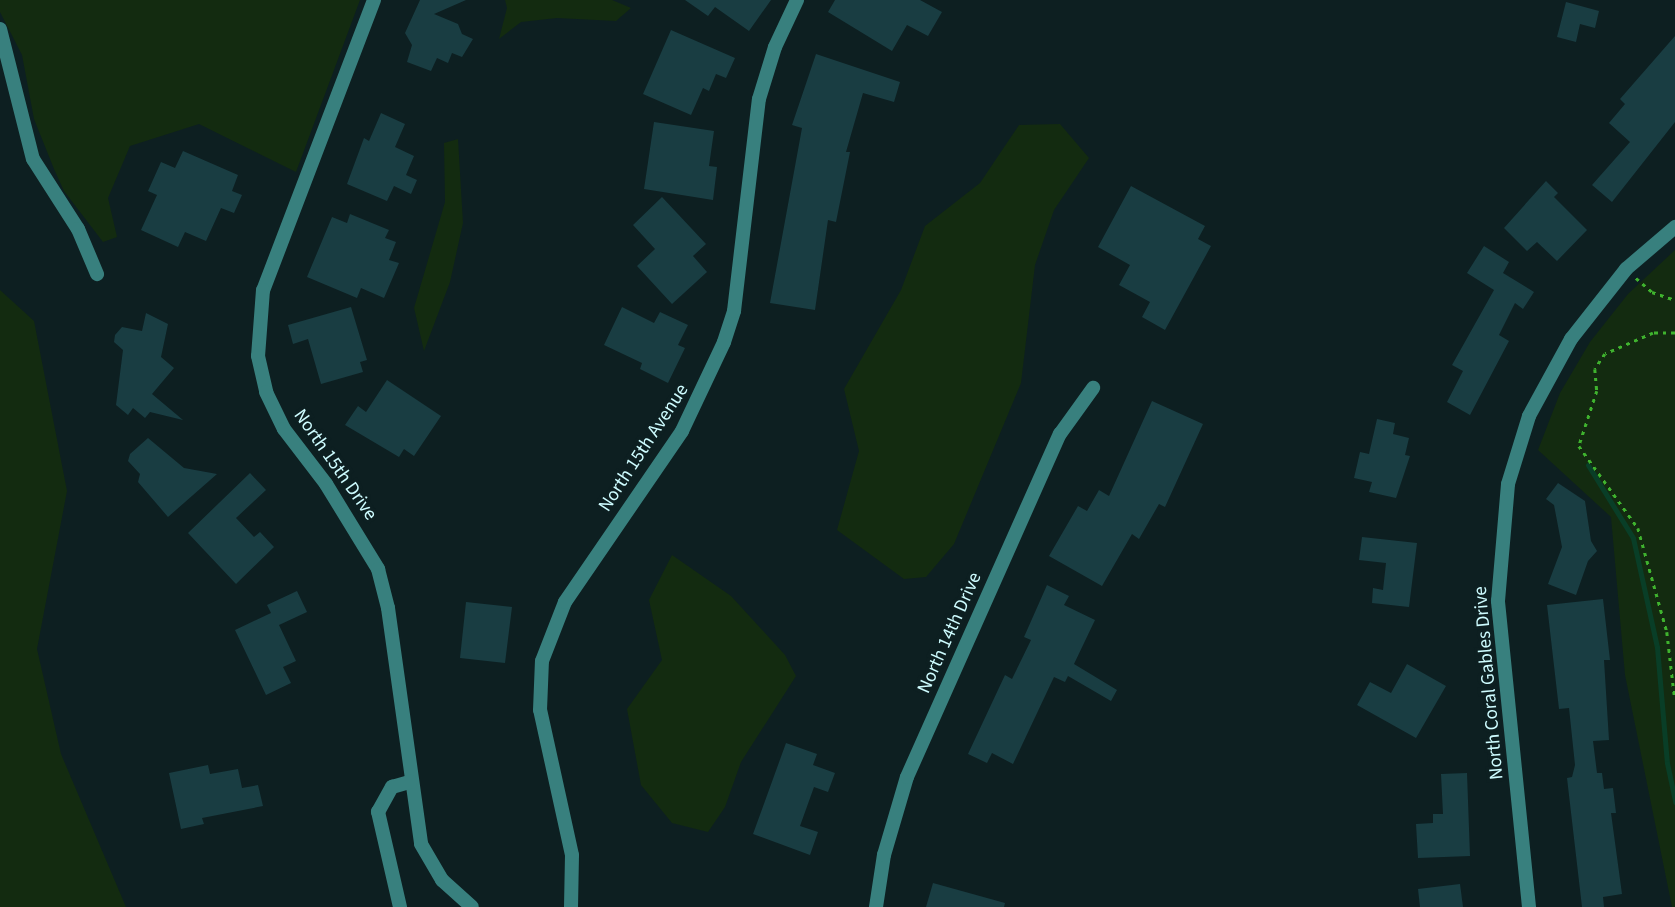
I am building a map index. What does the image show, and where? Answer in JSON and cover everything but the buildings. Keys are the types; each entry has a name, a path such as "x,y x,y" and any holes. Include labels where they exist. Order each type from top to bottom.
{"street":[{"name":"North 15th Drive","path":"374,0 263,290 257,341 263,383 284,429 326,484 378,569 388,608 410,782 421,844 428,860 456,895 472,907"},
{"name":"North 15th Avenue","path":"571,907 572,855 540,710 542,661 565,603 681,431 724,342 734,311 759,99 775,47 797,0"},
{"path":"0,29 33,159 78,229 97,274"},
{"name":"North Coral Gables Drive","path":"1529,907 1498,601 1503,517 1522,435 1544,386 1571,339 1626,269 1675,227"},
{"name":"North 14th Drive","path":"876,907 884,855 907,777 1060,434 1093,388"},
{"path":"400,907 378,812 392,787 410,782"}],"path":[{"path":"1626,269 1651,292 1675,300"},
{"path":"1675,333 1653,333 1605,354 1595,369 1597,391 1579,446 1638,528 1667,632 1675,700"}],"green space":[{"path":"0,0 360,0 296,172 199,124 130,146 108,198 117,237 103,242 64,191 54,169 34,119 22,55 0,12"},
{"path":"505,0 612,0 631,8 616,21 557,18 521,22 499,39 507,8"},
{"path":"1060,124 1089,158 1054,210 1035,265 1021,383 954,544 926,577 904,579 837,530 859,451 844,389 901,290 925,226 980,183 1019,125"},
{"path":"458,139 463,223 450,282 424,351 414,308 445,202 444,143"},
{"path":"1675,250 1675,907 1672,907 1625,675 1611,517 1538,450 1560,393 1590,342 1628,294"},
{"path":"0,290 34,321 67,491 37,649 61,754 126,907 0,907"},
{"path":"672,555 731,596 785,655 796,676 741,762 725,807 708,832 672,823 641,785 627,709 662,660 649,600"}],"waterway":[{"path":"1588,465 1633,538 1657,647 1667,763 1675,802"}]}
